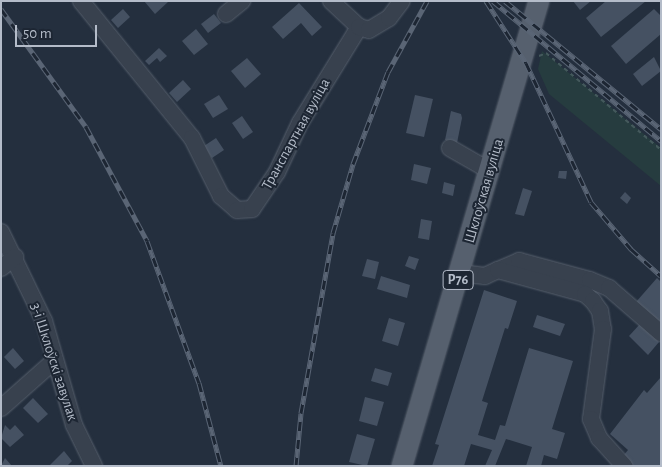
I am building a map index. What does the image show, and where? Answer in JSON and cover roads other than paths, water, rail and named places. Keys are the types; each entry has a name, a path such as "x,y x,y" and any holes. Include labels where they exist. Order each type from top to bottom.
{"main road":[{"name":"Шклоўская вуліца","path":"402,466 539,1"}],"street":[{"name":"Транспартная вуліца","path":"82,1 192,138 221,196 237,210 252,209 277,172 300,123 359,27"},
{"path":"226,14 242,1"},
{"path":"330,1 359,27 369,30 389,18 402,1"},
{"path":"450,148 490,170"},
{"name":"3-і Шклоўскі завулак","path":"1,232 15,257 44,320 74,425 94,466"},
{"path":"1,268 15,257"},
{"path":"460,273 485,276 519,261 590,280 609,288 661,333"},
{"path":"498,270 585,294 600,311 603,329 591,419 599,438 624,466"},
{"path":"1,408 55,360"}],"railway":[{"path":"296,466 301,413 333,233 353,164 388,72 427,1"},
{"path":"486,1 526,63 591,202 631,249 661,276"},
{"path":"493,1 661,141"},
{"path":"505,1 661,129"},
{"path":"1,9 86,127 147,241 199,383 221,466"}]}
